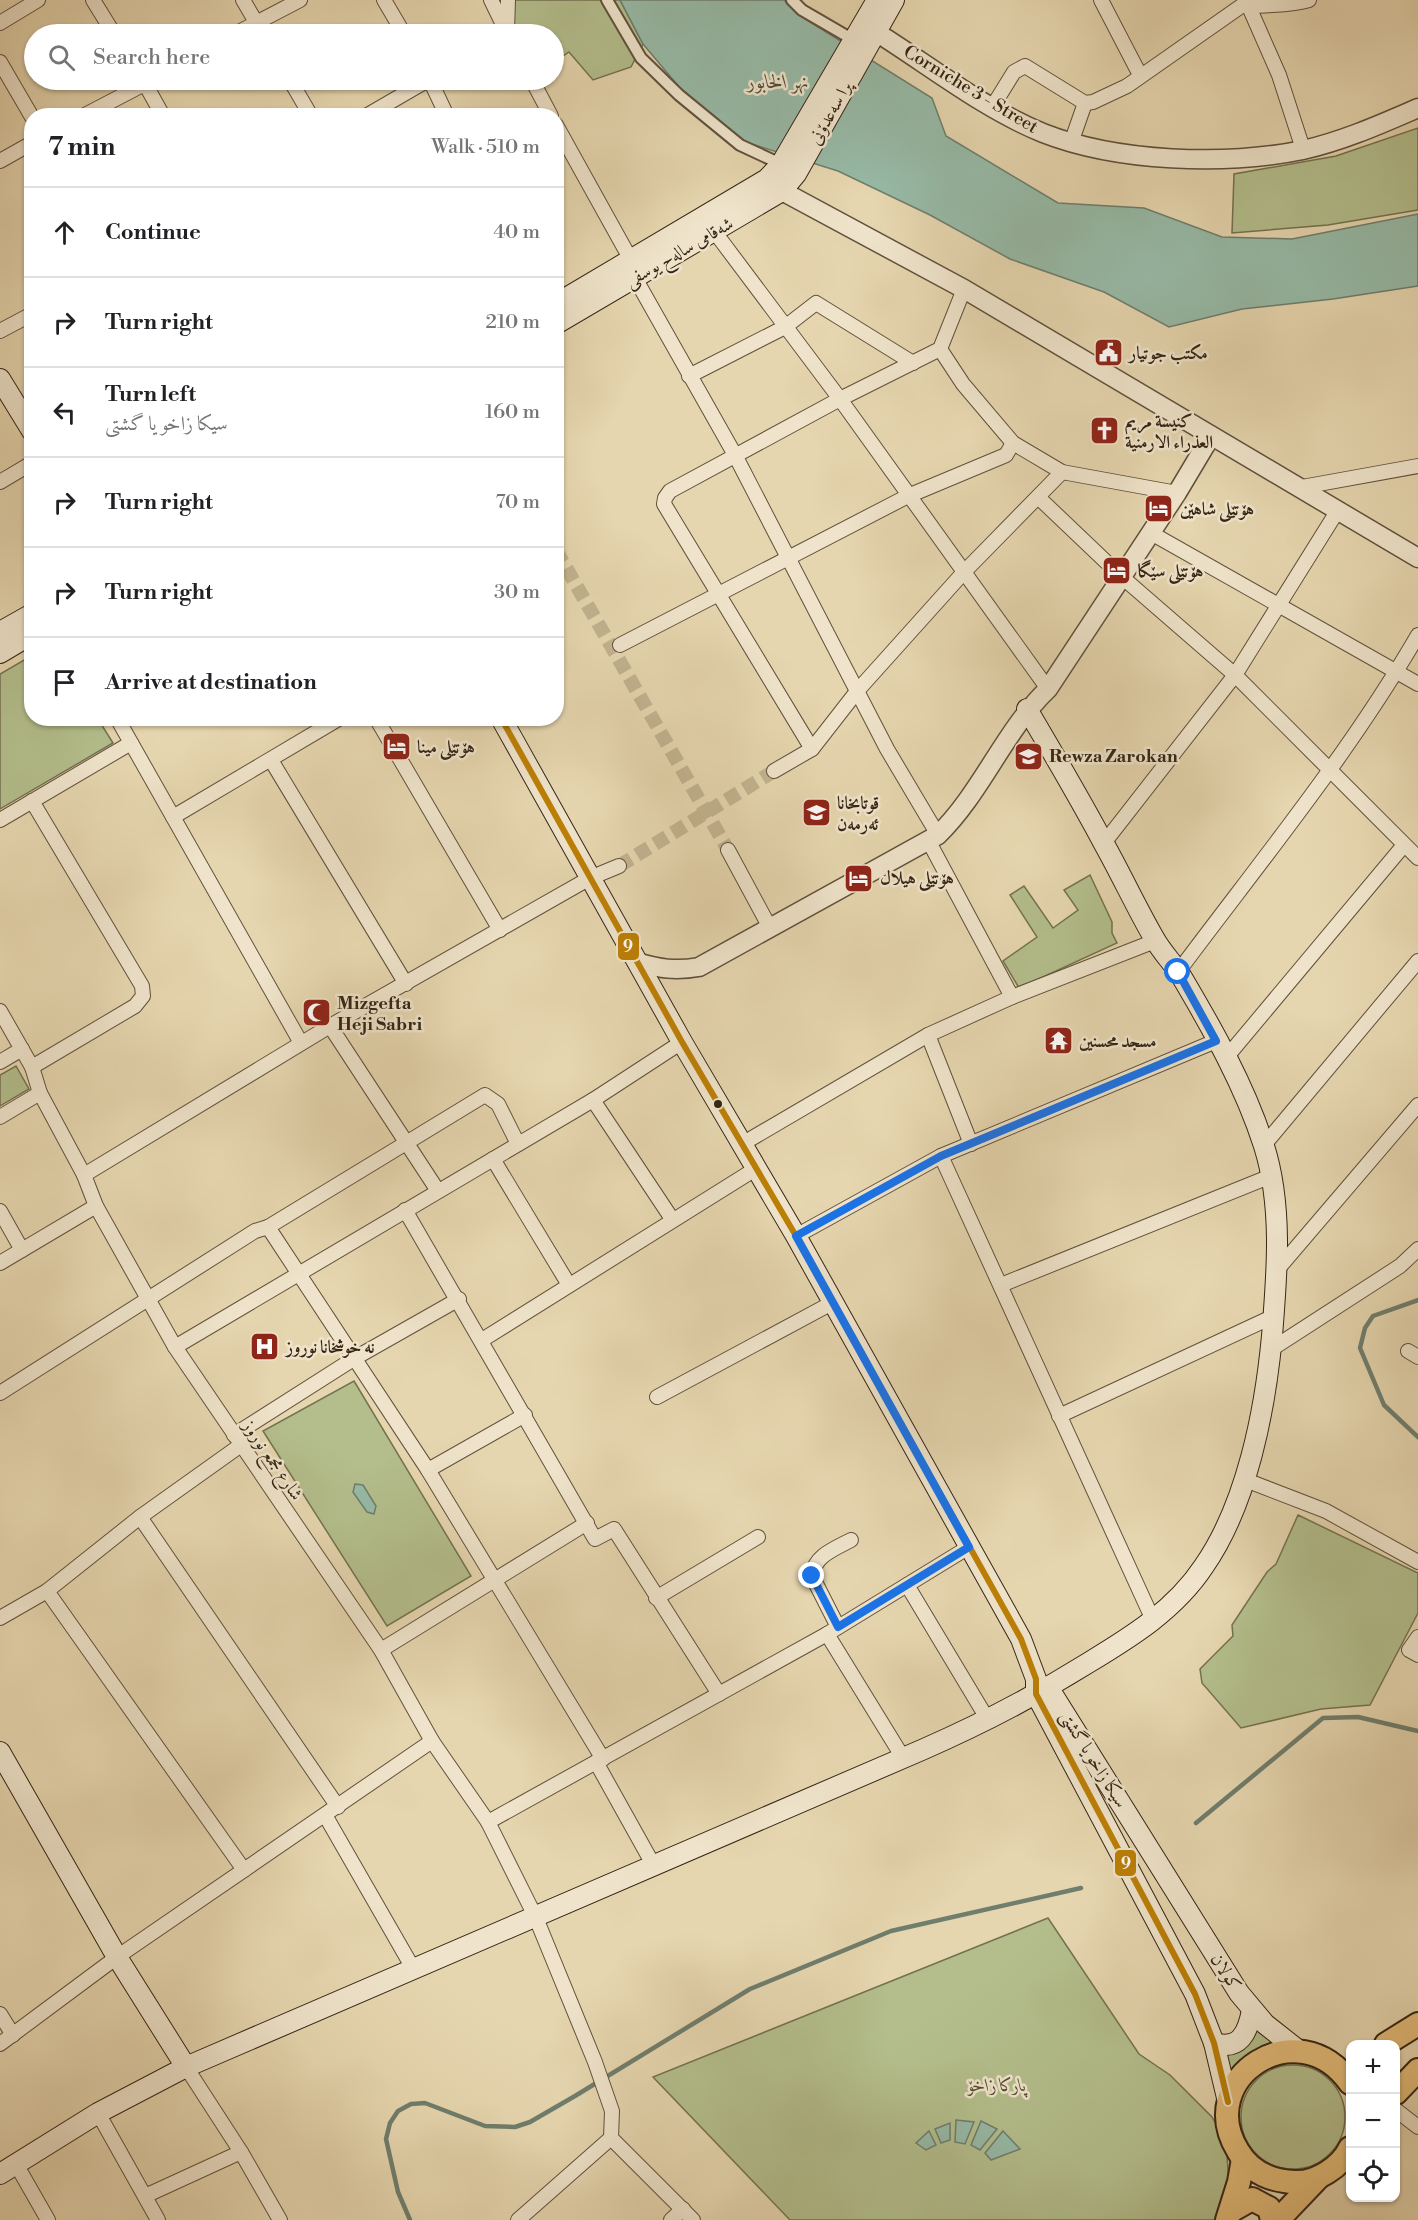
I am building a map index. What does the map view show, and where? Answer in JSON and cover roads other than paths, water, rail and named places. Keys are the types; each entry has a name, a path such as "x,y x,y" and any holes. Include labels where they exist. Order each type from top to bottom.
{"highway":[{"path":"1392,2040 1418,2024"},
{"path":"1319,2177 1299,2182 1278,2181 1258,2173 1243,2159 1232,2142 1227,2122 1228,2102 1235,2085 1254,2064 1279,2051 1298,2050 1340,2059 1346,2073"},
{"path":"1400,2088 1418,2070"},
{"path":"1278,2220 1319,2177 1336,2167 1346,2153"},
{"path":"1229,2216 1243,2159"},
{"path":"1229,2216 1252,2199 1269,2208 1272,2220"}],"main road":[{"path":"863,44 877,0"},
{"path":"863,44 894,0"},
{"name":"پرا سەعدۆنی","path":"788,169 863,44"},
{"name":"شەقامی سالەح یوسفی","path":"564,300 714,231 782,190 788,169"},
{"name":"شەقامی سالەح یوسفی","path":"564,318 633,269 758,186 788,169"},
{"path":"0,379 24,418"},
{"path":"0,632 24,618"},
{"path":"8,2169 98,2113 186,2067 536,1918 988,1720 1042,1691 1153,1620 1189,1587 1204,1568 1228,1525 1260,1415 1274,1316 1277,1270 1271,1176 1264,1145 1241,1089 1221,1050 1178,972 1155,941 1104,843 1027,709"},
{"name":"سیکا زاخو یا گشتى","path":"505,726 682,1042 796,1236 1021,1639 1042,1691 1139,1831 1169,1882"},
{"path":"1042,1691 1195,1994 1214,2043 1228,2102"},
{"path":"0,1752 117,1957 186,2067"},
{"name":"كولان","path":"1169,1882 1252,2010 1281,2038 1298,2050"},
{"path":"1214,2043 1231,2046 1239,2042 1249,2025 1252,2010"}],"street":[{"path":"0,23 38,0"},
{"path":"93,0 108,24"},
{"path":"243,0 257,24"},
{"path":"267,24 300,0"},
{"path":"384,0 398,24"},
{"path":"491,0 502,24"},
{"path":"507,24 508,0"},
{"path":"607,0 641,58 679,95 740,145 788,169"},
{"path":"792,0 802,9 863,44"},
{"path":"1101,0 1140,75"},
{"path":"993,106 1014,72 1025,66 1085,103 1093,102 1127,86 1247,3 1297,4 1309,0"},
{"path":"1247,3 1279,75 1304,149"},
{"name":"Corniche 3 - Street","path":"863,44 993,106 1041,132 1071,143 1118,154 1162,158 1262,155 1304,149 1362,131 1418,108"},
{"path":"0,62 27,108"},
{"path":"97,108 130,90"},
{"path":"150,90 159,108"},
{"path":"296,90 306,108"},
{"path":"380,108 412,90"},
{"path":"434,90 443,108"},
{"path":"537,90 547,108"},
{"path":"1071,143 1085,103"},
{"path":"0,161 24,148"},
{"path":"564,150 633,269 689,376 735,454 933,837 1012,997"},
{"path":"782,190 964,289 1210,436 1302,487 1418,558"},
{"path":"714,231 840,399 1048,689"},
{"path":"812,749 664,504 665,498 670,491 735,454 940,349 964,289"},
{"path":"689,376 785,327 816,303 913,363"},
{"path":"0,331 24,318"},
{"path":"940,349 963,384 1013,443 1062,472 1177,493"},
{"path":"638,962 657,969 678,971 699,967 769,926 933,837 956,818 1027,709 1048,689 1177,493 1210,436"},
{"path":"620,645 908,496 1006,455 1013,443"},
{"path":"1302,487 1418,466"},
{"path":"0,482 24,468"},
{"path":"774,771 812,749 858,690 964,572 1062,472"},
{"path":"1038,497 1122,577 1235,675 1418,858"},
{"path":"1104,843 1235,675 1338,510"},
{"path":"1151,533 1397,670 1418,684"},
{"path":"1178,972 1328,770 1397,670 1418,635"},
{"path":"121,726 301,1043"},
{"path":"173,817 327,726"},
{"path":"381,726 500,930"},
{"path":"0,820 131,743"},
{"path":"271,760 406,984"},
{"path":"32,801 142,986 143,996 135,1006 32,1067"},
{"path":"796,1236 941,1156 1221,1050 1404,845"},
{"path":"728,850 769,926"},
{"path":"84,1176 330,1026 590,878 619,866"},
{"path":"742,1144 928,1035 1012,997 1155,941"},
{"path":"1264,1145 1418,960"},
{"name":"شارع مجمع نوروز","path":"0,1011 32,1067 40,1093 84,1176 96,1206 175,1347 381,1650 432,1741 488,1822 536,1918 596,2062 612,2111 611,2139"},
{"path":"330,1026 438,1191"},
{"path":"928,1035 971,1144"},
{"path":"175,1347 593,1100 682,1042"},
{"path":"0,1062 22,1049"},
{"path":"0,1117 40,1093"},
{"path":"0,1393 255,1231 268,1227 485,1095 498,1104 518,1144"},
{"path":"593,1100 672,1219"},
{"path":"1277,1270 1418,1105"},
{"path":"941,1156 1153,1620"},
{"path":"493,1159 569,1285"},
{"path":"482,1340 756,1168"},
{"path":"1001,1285 1271,1176"},
{"path":"0,1263 96,1206"},
{"path":"405,1210 459,1299 595,1539 614,1529 719,1694"},
{"path":"0,1211 22,1250"},
{"path":"268,1227 428,1470 495,1578 599,1761 654,1866"},
{"path":"1270,1350 1400,1266 1418,1249"},
{"path":"0,1618 47,1591 238,1440 355,1358 459,1299"},
{"path":"657,1397 832,1303"},
{"path":"1059,1416 1274,1316"},
{"path":"428,1470 525,1414"},
{"path":"1243,1479 1326,1511 1418,1562"},
{"path":"140,1517 338,1807"},
{"path":"381,1650 587,1523"},
{"path":"656,1598 758,1537"},
{"path":"851,1540 819,1558 813,1567 812,1576 832,1631 902,1756"},
{"path":"488,1822 832,1631 969,1547"},
{"path":"907,1585 988,1720"},
{"path":"47,1591 244,1870"},
{"path":"1418,1637 1409,1650 1418,1655"},
{"path":"0,2044 117,1957 432,1741"},
{"path":"324,1815 414,1970"},
{"path":"0,2014 13,2036"},
{"path":"186,2067 241,2152 280,2220"},
{"path":"98,2113 158,2220"},
{"path":"1400,2114 1418,2127"},
{"path":"518,2220 611,2139 693,2220"},
{"path":"145,2196 241,2152"},
{"path":"8,2169 48,2220"},
{"path":"671,2220 683,2209"}],"water":[{"name":"نهر الخابور","path":"620,0 784,0 797,14 932,98 946,136 1058,203 1144,208 1222,237 1292,239 1418,214 1418,286 1333,299 1242,309 1169,327 1104,292 1010,259 930,215 838,171 742,141 685,94 643,44"},
{"path":"355,1484 363,1485 376,1506 374,1514 367,1512 353,1492"},
{"path":"956,2120 974,2122 965,2144 955,2142"},
{"path":"981,2121 997,2129 980,2150 971,2145"},
{"path":"950,2123 950,2140 941,2143 935,2129"},
{"path":"929,2131 936,2145 926,2150 916,2143"},
{"path":"1003,2131 1020,2149 991,2160 985,2153"}],"waterway":[{"path":"1418,1300 1373,1316 1365,1328 1360,1348 1384,1405 1418,1437"},
{"path":"1196,1823 1323,1718 1358,1717 1418,1731"},
{"path":"410,2220 398,2192 386,2139 390,2123 398,2111 411,2104 425,2103 485,2126 515,2127 530,2122 575,2096 750,1989 891,1931 1081,1888"}],"tunnel":[{"path":"564,564 728,850"},
{"path":"619,866 774,771"}],"place":[{"name":"مکتب جوتیار","path":"1108,353"},
{"name":"كنيسة مريم العذراء الارمنية","path":"1104,431"},
{"name":"هۆتێلی شاهێن","path":"1159,509"},
{"name":"هۆتێلی سێگا","path":"1117,571"},
{"name":"هۆتێلی مینا","path":"396,747"},
{"name":"Rewza Zarokan","path":"1028,756"},
{"name":"قوتابخانا ئه‌رمه‌ن","path":"816,813"},
{"name":"هۆتێلی هیلال","path":"859,878"},
{"name":"Mizgefta Heji Sabri","path":"316,1013"},
{"name":"مسجد محسنين","path":"1058,1041"},
{"name":"نه خوشخانا نوروز","path":"265,1347"}],"park label":[{"name":"پارکا زاخۆ","path":"997,2085"}]}
